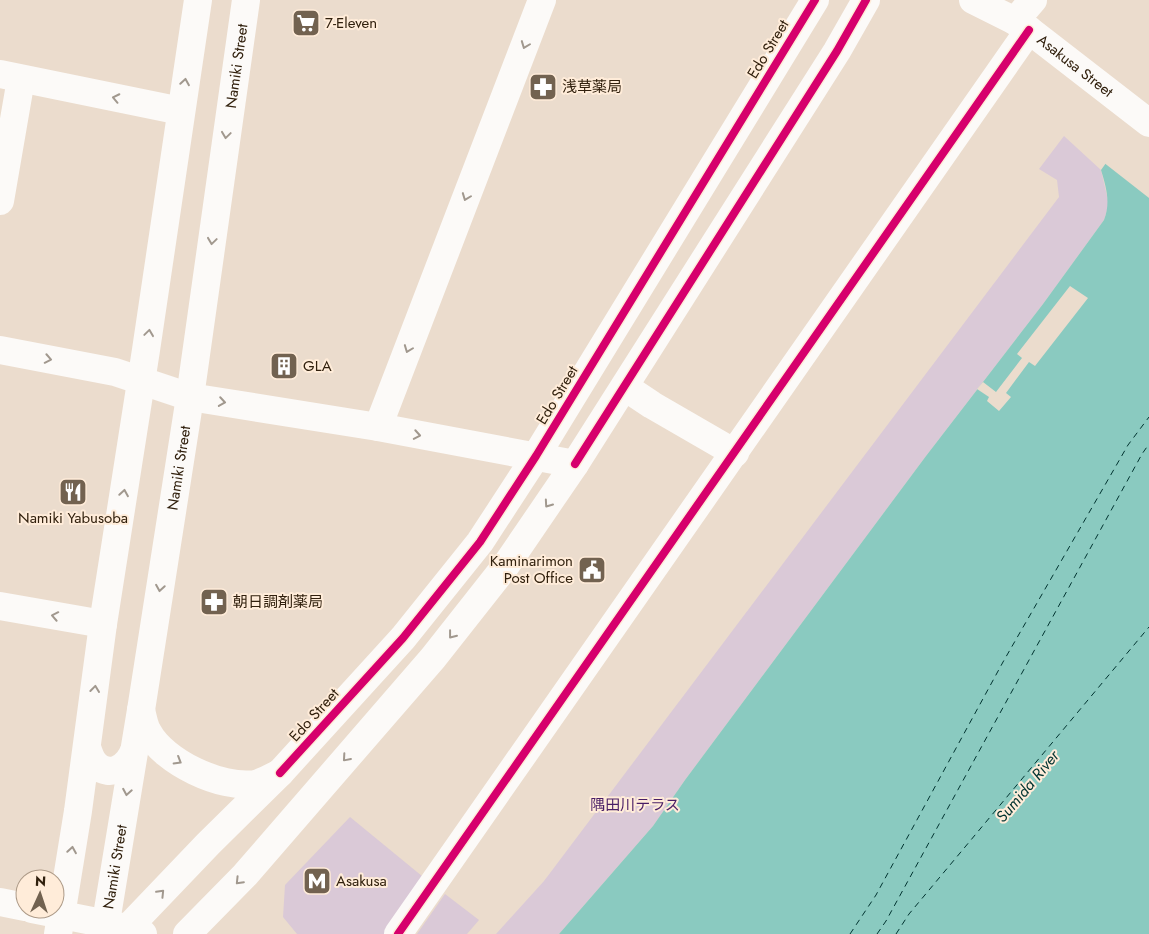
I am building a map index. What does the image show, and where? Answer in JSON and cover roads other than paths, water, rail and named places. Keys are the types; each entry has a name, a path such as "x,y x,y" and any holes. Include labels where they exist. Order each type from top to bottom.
{"main road":[{"path":"120,931 60,924 87,747 103,624 142,380 198,0"},
{"name":"Namiki Street","path":"120,931 134,751 190,397 246,0"},
{"path":"378,427 542,0"},
{"name":"Edo Street","path":"120,931 280,773 409,630 480,542 536,456 814,0"},
{"path":"187,934 244,875 434,658 504,568 625,387 837,51 866,0"},
{"name":"Asakusa Street","path":"973,0 1022,25 1149,123"},
{"path":"398,934 735,453 1022,25 1034,0"},
{"path":"0,201 11,77 181,111"},
{"path":"0,350 115,372 190,397 378,427 575,464"},
{"path":"625,387 652,405 735,453"},
{"path":"0,606 103,624"},
{"path":"142,710 147,731 159,747 174,760 185,766 232,784 256,784 280,773"},
{"path":"87,747 92,760 98,767 106,771 116,770 125,766 130,761 134,751"},
{"path":"0,902 15,906"}],"water":[{"name":"Sumida River","path":"1149,103 1149,934 559,934 653,826 685,780 926,456 1043,304 1104,220 1107,201 1101,170"}],"place":[{"name":"7-Eleven","path":"306,23"},
{"name":"浅草薬局","path":"543,87"},
{"name":"GLA","path":"284,366"},
{"name":"Namiki Yabusoba","path":"73,492"},
{"name":"Kaminarimon Post Office","path":"592,570"},
{"name":"朝日調剤薬局","path":"214,602"},
{"name":"Asakusa","path":"317,881"}],"park label":[{"name":"隅田川テラス","path":"635,805"}]}
